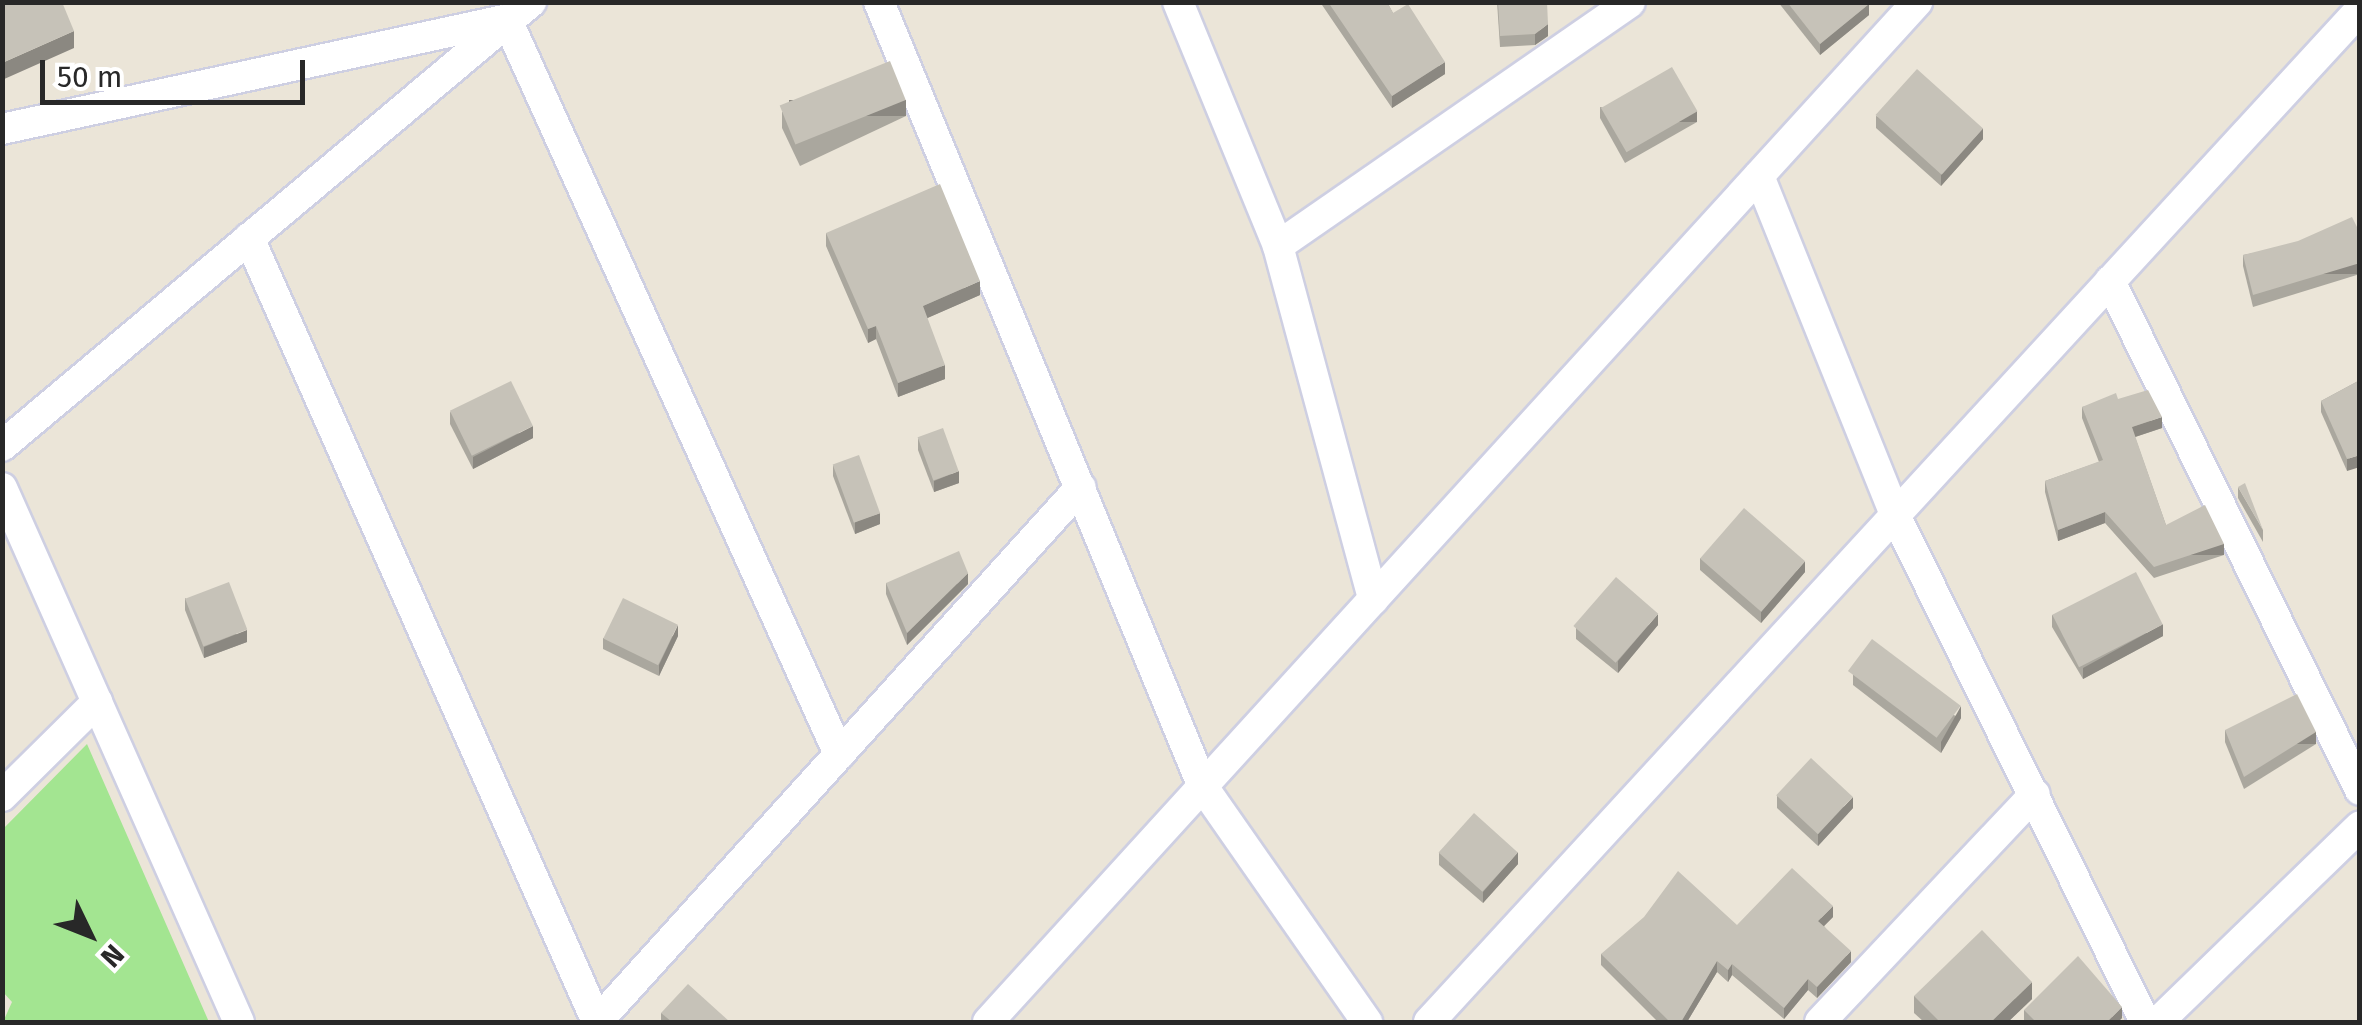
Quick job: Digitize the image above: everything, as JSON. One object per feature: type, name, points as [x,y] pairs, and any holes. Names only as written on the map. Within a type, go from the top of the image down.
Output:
[{"type":"street","points":[[880,2],[1203,786],[1367,1022]]},
{"type":"street","points":[[1178,2],[1278,246],[1374,599]]},
{"type":"street","points":[[1278,246],[1630,2]]},
{"type":"street","points":[[988,1022],[1916,2]]},
{"type":"street","points":[[519,11],[839,754]]},
{"type":"street","points":[[2,129],[519,11]]},
{"type":"street","points":[[2,446],[519,11]]},
{"type":"street","points":[[1429,1022],[2352,20]]},
{"type":"street","points":[[1759,176],[1895,515],[2146,1022]]},
{"type":"street","points":[[249,238],[597,1022],[1081,487]]},
{"type":"street","points":[[2110,281],[2360,790]]},
{"type":"street","points":[[2,488],[239,1022]]},
{"type":"street","points":[[2,796],[96,702]]},
{"type":"street","points":[[1820,1022],[2035,794]]},
{"type":"street","points":[[2158,1022],[2360,826]]},
{"type":"green space","points":[[87,744],[209,1022],[3,1022],[12,1002],[3,992],[3,829]]},
{"type":"building","points":[[2,2],[62,2],[74,31],[2,63]]},
{"type":"building","points":[[1328,2],[1387,2],[1393,13],[1408,4],[1445,62],[1392,96]]},
{"type":"building","points":[[1498,2],[1547,2],[1548,24],[1535,34],[1500,36]]},
{"type":"building","points":[[1787,2],[1868,2],[1869,4],[1820,44]]},
{"type":"building","points":[[890,61],[906,100],[795,145],[780,106]]},
{"type":"building","points":[[1672,67],[1698,111],[1626,152],[1601,108]]},
{"type":"building","points":[[1917,69],[1983,129],[1942,175],[1876,115]]},
{"type":"building","points":[[940,184],[980,281],[923,306],[945,365],[898,383],[876,326],[868,329],[826,233]]},
{"type":"building","points":[[2352,217],[2360,233],[2360,263],[2253,295],[2243,255],[2298,241]]},
{"type":"building","points":[[2360,380],[2360,455],[2347,459],[2321,401]]},
{"type":"building","points":[[511,381],[533,426],[472,456],[450,411]]},
{"type":"building","points":[[2148,390],[2162,417],[2132,427],[2166,525],[2205,505],[2224,544],[2154,567],[2105,512],[2058,530],[2045,481],[2103,460],[2082,407],[2116,393],[2118,399]]},
{"type":"building","points":[[943,428],[959,471],[933,480],[918,437]]},
{"type":"building","points":[[859,455],[880,513],[854,523],[833,465]]},
{"type":"building","points":[[2245,483],[2263,530],[2238,487]]},
{"type":"building","points":[[1744,508],[1805,561],[1761,612],[1700,559]]},
{"type":"building","points":[[959,551],[968,573],[907,633],[886,583]]},
{"type":"building","points":[[2136,572],[2163,625],[2079,667],[2052,615]]},
{"type":"building","points":[[1616,577],[1658,614],[1616,663],[1573,626]]},
{"type":"building","points":[[229,582],[247,630],[203,646],[185,599]]},
{"type":"building","points":[[623,598],[678,625],[658,665],[603,638]]},
{"type":"building","points":[[1872,639],[1961,706],[1937,738],[1848,671]]},
{"type":"building","points":[[2297,694],[2316,732],[2244,777],[2225,730]]},
{"type":"building","points":[[1811,758],[1853,797],[1818,834],[1776,795]]},
{"type":"building","points":[[1474,813],[1518,852],[1482,892],[1439,852]]},
{"type":"building","points":[[1792,868],[1833,906],[1818,921],[1851,951],[1817,987],[1808,979],[1784,1008],[1732,964],[1728,970],[1717,961],[1681,1022],[1670,1022],[1601,954],[1644,917],[1678,871],[1737,925]]},
{"type":"building","points":[[1982,930],[2032,982],[1991,1022],[1940,1022],[1914,996]]},
{"type":"building","points":[[2078,956],[2122,1007],[2107,1022],[2036,1022],[2024,1010]]},
{"type":"building","points":[[688,984],[730,1022],[672,1022],[661,1013]]}]
